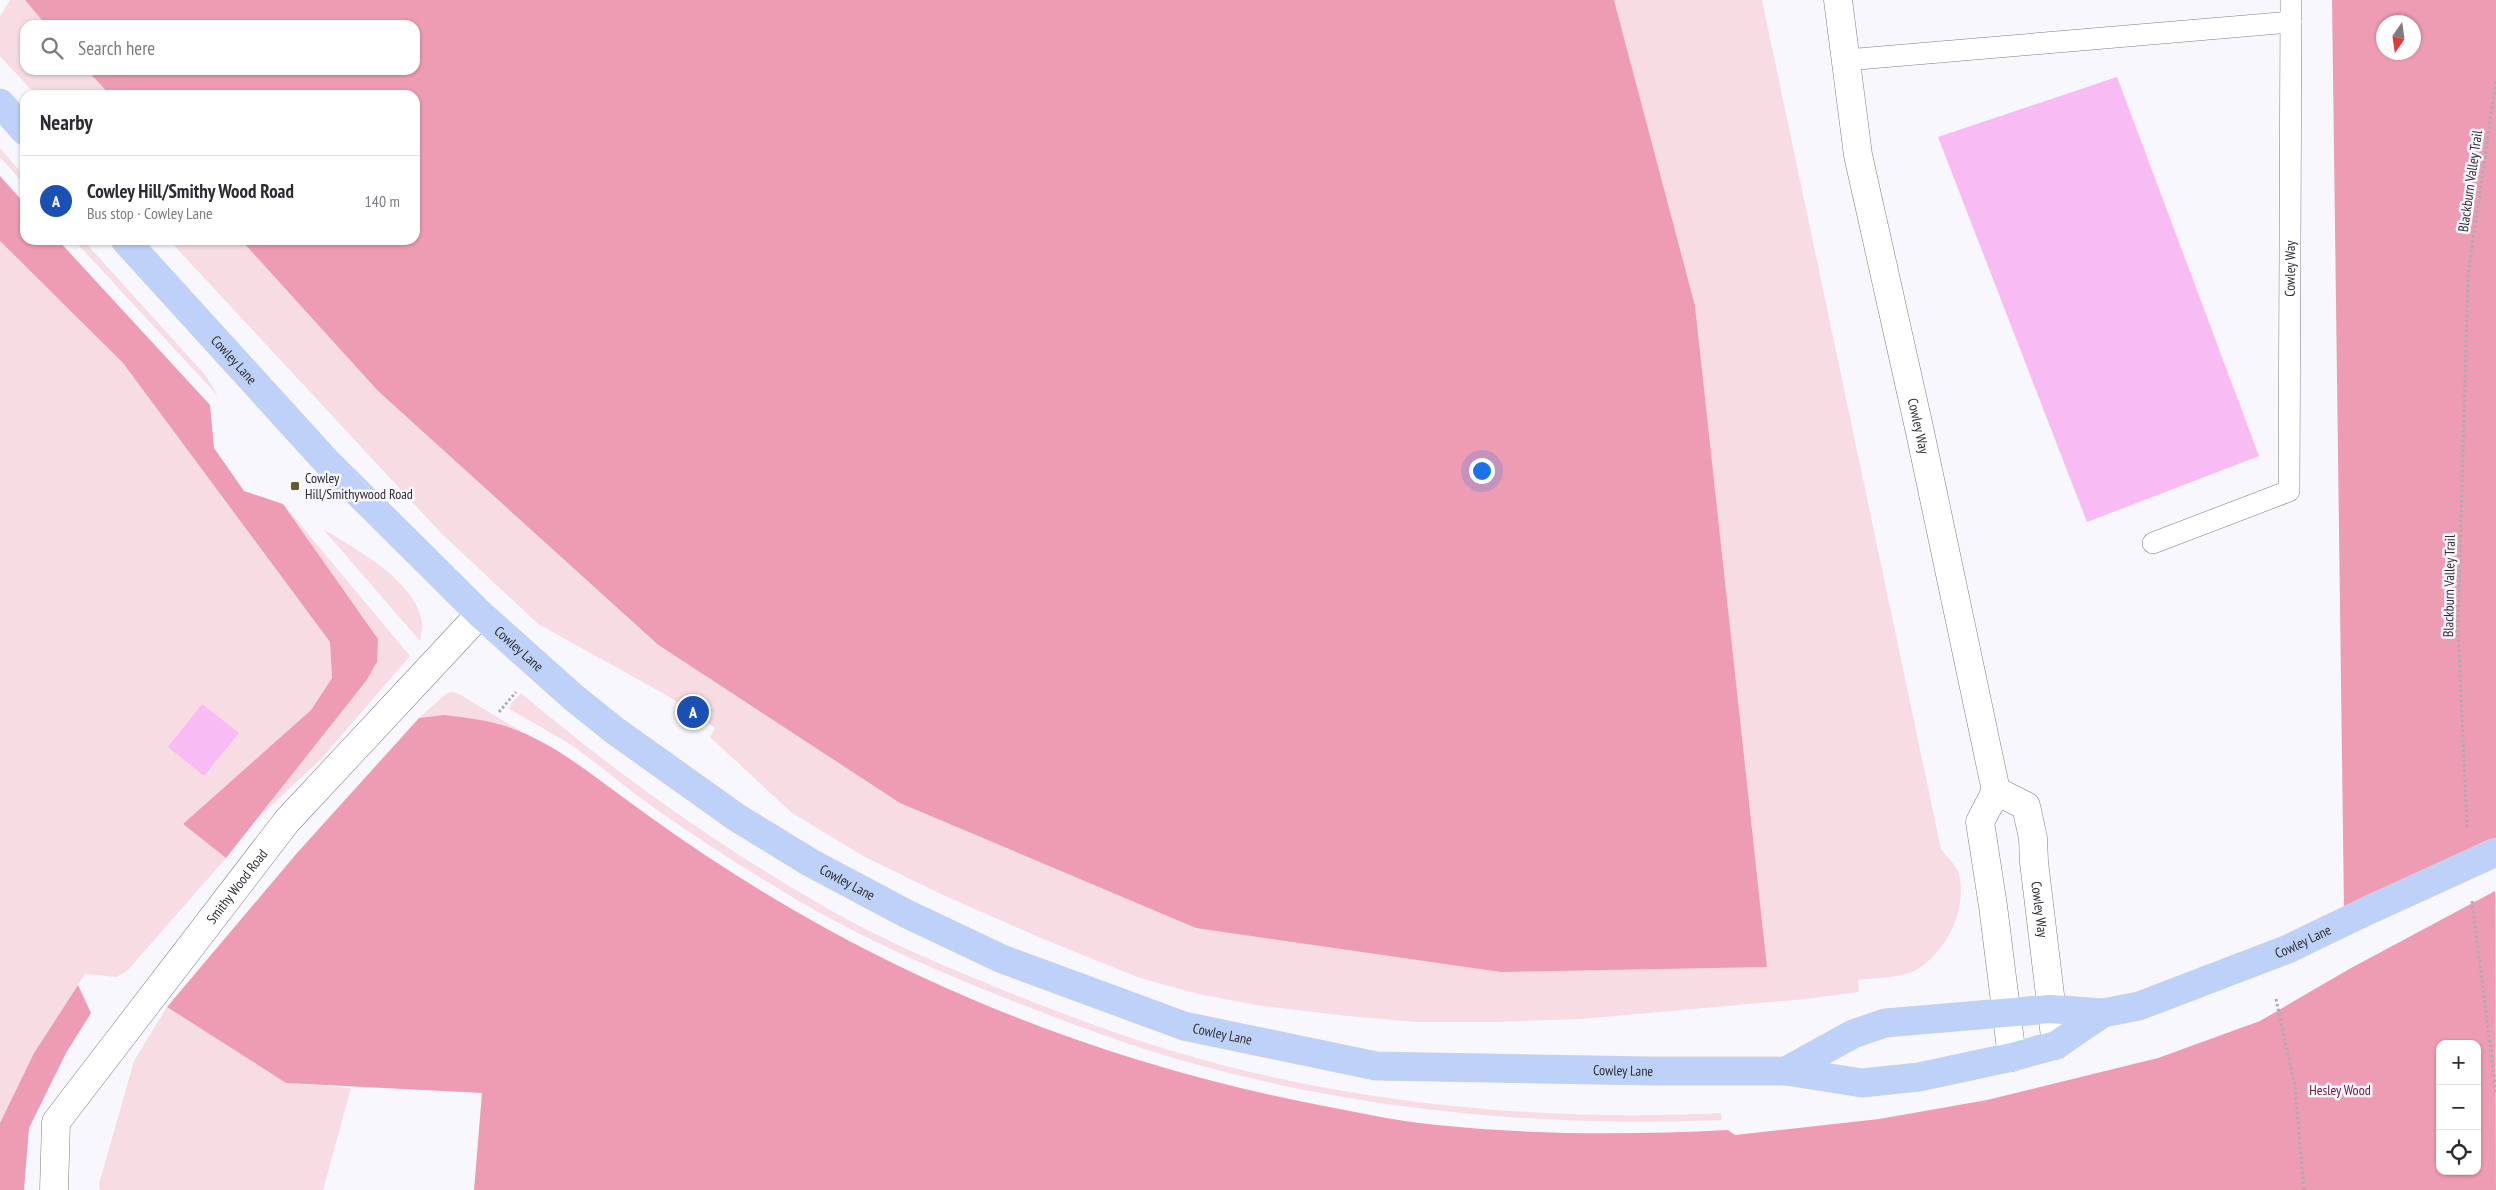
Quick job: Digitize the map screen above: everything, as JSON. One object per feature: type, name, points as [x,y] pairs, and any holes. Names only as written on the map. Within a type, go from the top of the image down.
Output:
[{"type":"main road","points":[[0,104],[20,126]]},
{"type":"main road","name":"Cowley Lane","points":[[130,245],[326,461],[480,614],[573,697],[614,730],[736,817],[811,863],[906,914],[1002,959],[1184,1026],[1376,1066],[1650,1071],[1786,1071],[1862,1083],[1918,1077],[2012,1057],[2056,1045],[2103,1013]]},
{"type":"main road","name":"Cowley Lane","points":[[1786,1071],[1853,1034],[1885,1023],[2050,1009],[2103,1013],[2139,1006],[2264,958],[2496,852]]},
{"type":"street","name":"Cowley Way","points":[[1838,0],[1858,155],[1922,441],[1996,791],[2026,806],[2033,838],[2050,1009],[2056,1045]]},
{"type":"street","name":"Smithy Wood Road","points":[[54,1190],[56,1122],[288,821],[480,614]]},
{"type":"street","points":[[1996,791],[1980,822],[1993,906],[2012,1057]]},
{"type":"lane","name":"Cowley Way","points":[[2153,543],[2289,491],[2291,0]]},
{"type":"lane","points":[[1846,60],[2291,22]]},
{"type":"path","name":"Blackburn Valley Trail","points":[[2468,833],[2458,628],[2468,275],[2496,80]]},
{"type":"path","points":[[499,712],[520,687]]},
{"type":"path","points":[[2471,892],[2496,1092]]},
{"type":"path","points":[[2276,999],[2295,1087],[2304,1190]]},
{"type":"shaded area","points":[[10,0],[25,0],[42,20],[20,20],[20,75],[92,75],[105,90],[31,90],[0,56],[0,16]]},
{"type":"shaded area","points":[[1614,0],[1762,0],[1941,849],[1959,874],[1961,888],[1957,917],[1944,943],[1924,965],[1912,972],[1893,977],[1858,980],[1859,992],[1806,999],[1581,1019],[1499,1022],[1415,1022],[1256,1005],[1198,994],[1140,978],[1043,939],[943,895],[865,857],[792,813],[710,737],[715,728],[668,696],[538,624],[441,533],[174,245],[246,245],[378,391],[656,644],[1767,967],[1695,307]]},
{"type":"shaded area","points":[[0,148],[20,171],[20,179],[0,157]]},
{"type":"shaded area","points":[[0,241],[123,363],[330,642],[332,678],[311,710],[183,824],[226,858],[127,971],[116,977],[85,974],[34,1053],[0,1123]]},
{"type":"shaded area","points":[[79,245],[88,245],[206,376],[218,396]]},
{"type":"shaded area","points":[[283,504],[410,656],[320,760],[258,818],[366,681],[378,639]]},
{"type":"shaded area","points":[[323,529],[367,556],[396,579],[417,607],[422,622],[420,641]]},
{"type":"shaded area","points":[[453,692],[522,732],[497,724],[458,717],[419,718],[447,693]]},
{"type":"shaded area","points":[[521,693],[595,753],[671,809],[750,862],[832,911],[893,942],[956,970],[1085,1022],[1234,1068],[1354,1093],[1476,1108],[1537,1113],[1660,1115],[1721,1113],[1722,1120],[1578,1121],[1505,1117],[1433,1110],[1361,1100],[1290,1087],[1220,1071],[1111,1038],[995,994],[929,966],[886,947],[822,914],[735,862],[671,820],[577,749],[509,709],[512,702]]},
{"type":"shaded area","points":[[167,1007],[286,1083],[351,1088],[323,1190],[100,1190],[99,1184],[134,1061]]},
{"type":"green space","points":[[25,0],[1614,0],[1695,306],[1767,967],[1501,972],[1196,928],[900,803],[657,644],[378,391],[246,245],[420,245],[420,90],[105,90],[92,75],[420,75],[420,20],[42,20]]},
{"type":"green space","points":[[2332,0],[2496,0],[2496,842],[2344,910]]},
{"type":"green space","points":[[0,176],[20,198],[20,245],[63,245],[210,405],[214,448],[244,491],[283,504],[378,639],[377,662],[366,681],[226,858],[183,824],[311,710],[332,678],[330,642],[123,363],[0,241]]},
{"type":"green space","name":"Hesley Wood","points":[[444,715],[482,720],[519,731],[553,748],[690,845],[781,903],[827,929],[943,987],[1064,1035],[1188,1074],[1314,1104],[1391,1119],[1510,1131],[1582,1133],[1728,1130],[1735,1135],[1879,1119],[1987,1100],[2158,1058],[2260,1021],[2351,968],[2495,891],[2496,1190],[474,1190],[482,1093],[286,1083],[167,1007],[297,853],[419,718]]},
{"type":"green space","points":[[78,985],[91,1013],[66,1053],[29,1128],[24,1190],[0,1190],[0,1123],[34,1053]]},
{"type":"building","points":[[2117,77],[2259,456],[2087,522],[1938,137]]},
{"type":"building","points":[[202,704],[239,733],[204,776],[168,747]]},
{"type":"place","name":"Cowley Hill/Smithywood Road","points":[[295,486]]},
{"type":"place","name":"Cowley Hill/Smithy Wood Road","points":[[693,712]]}]
